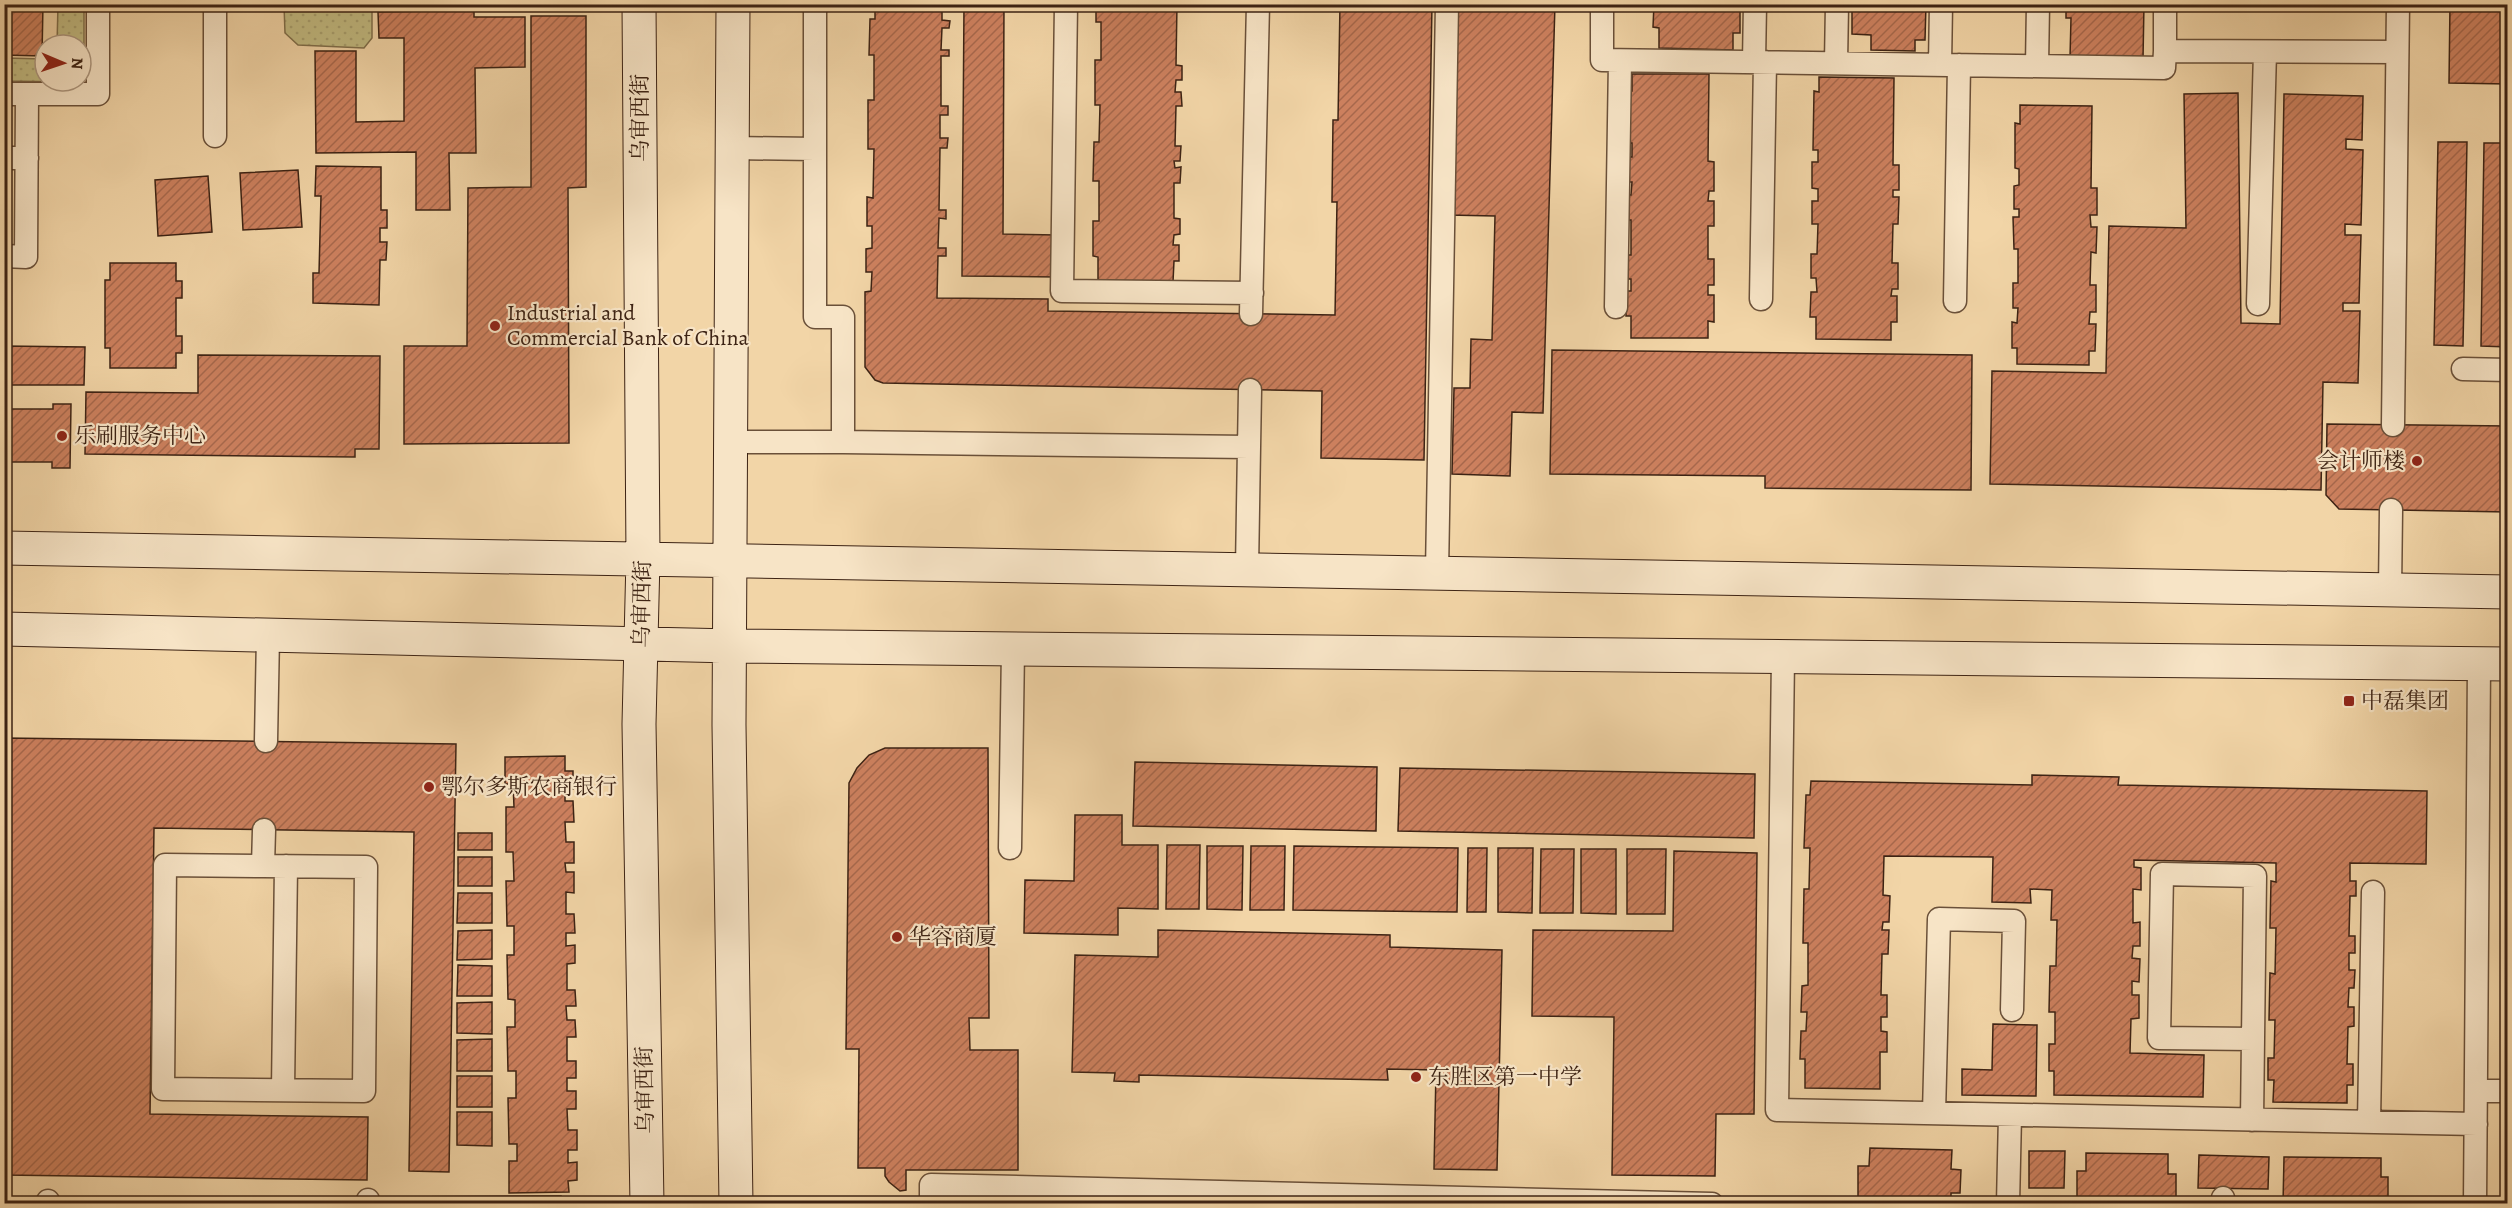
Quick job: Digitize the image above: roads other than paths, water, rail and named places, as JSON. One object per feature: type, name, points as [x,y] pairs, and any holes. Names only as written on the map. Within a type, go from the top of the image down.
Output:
[{"type":"street","name":"乌审西街","points":[[639,4],[643,558],[639,724],[646,1203]]},
{"type":"street","points":[[733,4],[732,646],[729,725],[736,1203]]},
{"type":"street","points":[[4,548],[2508,592]]},
{"type":"street","points":[[4,629],[732,646],[2494,664]]},
{"type":"lane","points":[[4,94],[98,94],[98,4]]},
{"type":"lane","points":[[215,4],[215,136]]},
{"type":"lane","points":[[815,4],[815,317],[843,317],[843,442]]},
{"type":"lane","points":[[1066,4],[1062,291],[1252,304],[1257,4]]},
{"type":"lane","points":[[1437,572],[1448,4]]},
{"type":"lane","points":[[1602,4],[1602,60],[2164,68],[2165,4]]},
{"type":"lane","points":[[1755,4],[1760,62],[1761,299]]},
{"type":"lane","points":[[1836,63],[1837,4]]},
{"type":"lane","points":[[1941,4],[1949,65],[1955,301]]},
{"type":"lane","points":[[2037,66],[2038,4]]},
{"type":"lane","points":[[2393,425],[2398,4]]},
{"type":"lane","points":[[2164,51],[2397,52]]},
{"type":"lane","points":[[2259,304],[2265,52]]},
{"type":"lane","points":[[1616,308],[1620,61]]},
{"type":"lane","points":[[4,256],[26,257],[16,158],[27,94]]},
{"type":"lane","points":[[732,148],[815,148]]},
{"type":"lane","points":[[2463,369],[2508,370]]},
{"type":"lane","points":[[1247,569],[1250,390]]},
{"type":"lane","points":[[732,442],[1249,447]]},
{"type":"lane","points":[[2391,510],[2391,590]]},
{"type":"lane","points":[[266,741],[268,635]]},
{"type":"lane","points":[[1010,848],[1013,649]]},
{"type":"lane","points":[[1783,657],[1777,1110],[2476,1124]]},
{"type":"lane","points":[[2475,1203],[2476,1091],[2494,664]]},
{"type":"lane","points":[[263,866],[264,830]]},
{"type":"lane","points":[[165,865],[286,866],[366,867],[364,1091],[163,1089],[165,865]]},
{"type":"lane","points":[[283,1090],[286,866]]},
{"type":"lane","points":[[2252,1120],[2253,1039],[2255,876],[2162,874],[2159,1038],[2253,1039]]},
{"type":"lane","points":[[2369,1122],[2373,892]]},
{"type":"lane","points":[[1934,1113],[1939,919],[2014,921],[2012,1010]]},
{"type":"lane","points":[[2476,1091],[2508,1091]]},
{"type":"lane","points":[[2008,1203],[2010,1115]]},
{"type":"lane","points":[[931,1203],[931,1185],[1206,1198],[1712,1203]]},
{"type":"place","name":"Industrial and Commercial Bank of China","points":[[495,326]]},
{"type":"place","name":"乐刷服务中心","points":[[62,436]]},
{"type":"place","name":"会计师楼","points":[[2417,461]]},
{"type":"place","name":"中磊集团","points":[[2349,701]]},
{"type":"place","name":"鄂尔多斯农商银行","points":[[429,787]]},
{"type":"place","name":"华容商厦","points":[[897,937]]},
{"type":"place","name":"东胜区第一中学","points":[[1416,1077]]}]
